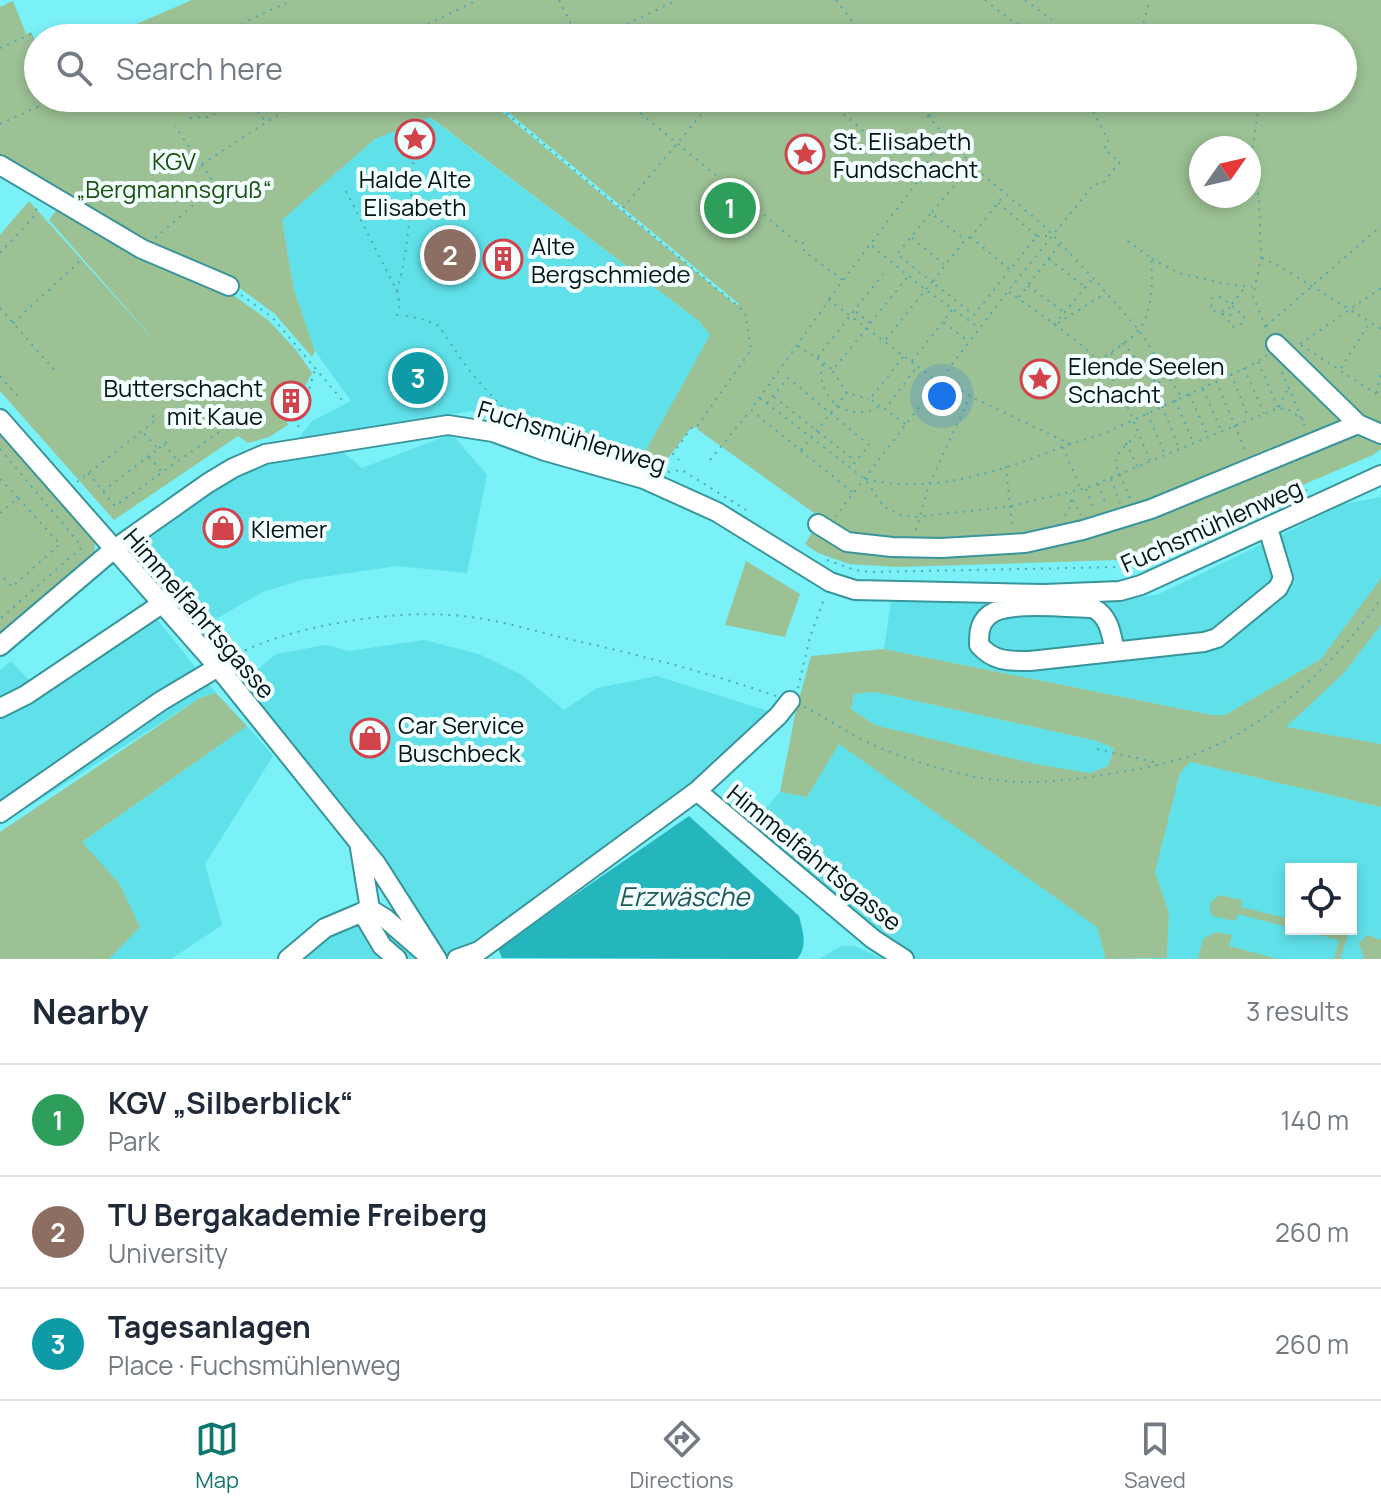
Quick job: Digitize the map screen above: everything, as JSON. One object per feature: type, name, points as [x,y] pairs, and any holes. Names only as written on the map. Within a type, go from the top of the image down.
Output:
[{"type":"street","points":[[0,165],[142,249],[229,286]]},
{"type":"street","points":[[1286,346],[1358,424],[1381,434]]},
{"type":"street","name":"Himmelfahrtsgasse","points":[[0,419],[218,667],[359,842],[377,865],[434,959]]},
{"type":"street","points":[[822,526],[847,542],[913,547],[1013,543],[1057,535],[1119,519],[1358,424]]},
{"type":"street","name":"Fuchsmühlenweg","points":[[0,646],[113,550],[208,483],[265,454],[448,425],[493,432],[545,451],[644,479],[834,574],[855,590],[907,593],[1120,591],[1141,585],[1381,475]]},
{"type":"street","points":[[1115,651],[1107,619],[1102,612],[1093,608],[1001,608],[987,617],[979,630],[979,645],[988,655],[1005,661],[1115,651],[1217,638],[1278,588],[1283,578],[1268,528]]},
{"type":"street","points":[[0,708],[26,695],[163,603]]},
{"type":"street","points":[[0,813],[161,701],[218,667]]},
{"type":"street","name":"Himmelfahrtsgasse","points":[[457,959],[479,951],[697,791],[778,716],[790,701]]},
{"type":"street","name":"Himmelfahrtsgasse","points":[[697,791],[873,939],[904,959]]},
{"type":"street","points":[[359,842],[366,910],[382,946],[397,959]]},
{"type":"street","points":[[288,959],[325,928],[366,910]]},
{"type":"street","name":"Himmelfahrtsgasse","points":[[366,910],[386,919],[434,959]]},
{"type":"path","points":[[428,24],[478,0]]},
{"type":"path","points":[[559,0],[571,24]]},
{"type":"path","points":[[627,24],[677,0]]},
{"type":"path","points":[[836,0],[854,24]]},
{"type":"path","points":[[985,0],[1016,24]]},
{"type":"path","points":[[1025,0],[1052,20]]},
{"type":"path","points":[[1143,24],[1150,0]]},
{"type":"path","points":[[243,24],[286,3]]},
{"type":"path","points":[[1013,22],[1018,24]]},
{"type":"path","points":[[0,48],[24,37]]},
{"type":"path","points":[[0,124],[26,112]]},
{"type":"path","points":[[190,118],[210,117],[218,112]]},
{"type":"path","points":[[259,112],[266,123]]},
{"type":"path","points":[[201,164],[283,112]]},
{"type":"path","points":[[505,112],[736,304],[747,319],[751,350],[696,428],[691,428],[673,454],[679,460]]},
{"type":"path","points":[[638,112],[798,243],[804,243],[804,251],[844,281]]},
{"type":"path","points":[[622,209],[703,112]]},
{"type":"path","points":[[842,112],[871,138]]},
{"type":"path","points":[[924,112],[972,165],[1043,225],[1093,278],[1139,330],[1181,396]]},
{"type":"path","points":[[928,117],[933,112]]},
{"type":"path","points":[[822,526],[865,479],[1051,236],[1094,184],[1102,184],[1120,162],[1104,149],[1109,142],[1093,112]]},
{"type":"path","points":[[1258,112],[1252,151],[1260,212],[1261,258],[1253,287],[1255,306],[1265,327],[1286,346],[1339,370],[1381,397]]},
{"type":"path","points":[[142,249],[216,186],[175,126]]},
{"type":"path","points":[[710,460],[760,398],[921,177],[941,131]]},
{"type":"path","points":[[397,291],[404,267],[415,139]]},
{"type":"path","points":[[972,165],[897,254],[974,315]]},
{"type":"path","points":[[346,191],[397,291],[400,304],[396,319]]},
{"type":"path","points":[[885,341],[1005,194]]},
{"type":"path","points":[[998,203],[1037,236],[1051,236]]},
{"type":"path","points":[[0,253],[37,209]]},
{"type":"path","points":[[931,213],[965,240]]},
{"type":"path","points":[[1265,327],[1381,226]]},
{"type":"path","points":[[969,321],[1037,236]]},
{"type":"path","points":[[971,237],[1010,270]]},
{"type":"path","points":[[911,238],[945,265]]},
{"type":"path","points":[[1126,240],[1179,273],[1253,287]]},
{"type":"path","points":[[1018,299],[1060,244]]},
{"type":"path","points":[[870,245],[979,328]]},
{"type":"path","points":[[1048,258],[1086,287]]},
{"type":"path","points":[[1098,361],[1139,330],[1152,286],[1151,258]]},
{"type":"path","points":[[1261,258],[1352,309],[1381,329]]},
{"type":"path","points":[[13,323],[79,262]]},
{"type":"path","points":[[817,358],[883,274]]},
{"type":"path","points":[[833,370],[909,275]]},
{"type":"path","points":[[1054,325],[1093,278]]},
{"type":"path","points":[[1027,285],[1064,312]]},
{"type":"path","points":[[229,286],[272,317],[342,400]]},
{"type":"path","points":[[1230,306],[1224,307],[1224,315],[1232,327],[1243,323],[1242,313],[1230,306],[1221,297],[1212,298],[1211,310],[1224,315],[1231,315],[1230,306],[1245,286]]},
{"type":"path","points":[[865,479],[890,485],[929,485],[1006,466],[1101,435],[1258,362],[1352,309],[1381,288]]},
{"type":"path","points":[[1008,291],[1054,325],[1109,373],[1150,461]]},
{"type":"path","points":[[1054,325],[1106,293]]},
{"type":"path","points":[[829,300],[938,382]]},
{"type":"path","points":[[0,308],[57,373]]},
{"type":"path","points":[[912,361],[952,310]]},
{"type":"path","points":[[855,311],[871,323]]},
{"type":"path","points":[[406,316],[439,326],[468,369],[497,402],[528,428]]},
{"type":"path","points":[[1339,370],[1370,321]]},
{"type":"path","points":[[943,322],[969,342]]},
{"type":"path","points":[[1122,342],[1157,384]]},
{"type":"path","points":[[797,345],[833,370],[838,383],[847,393],[870,399],[906,424]]},
{"type":"path","points":[[1286,346],[1276,357],[1312,444]]},
{"type":"path","points":[[1110,352],[1145,393]]},
{"type":"path","points":[[870,399],[904,356]]},
{"type":"path","points":[[1258,362],[1278,408]]},
{"type":"path","points":[[824,363],[821,368],[822,382],[837,406],[861,412],[871,412],[880,406]]},
{"type":"path","points":[[885,409],[918,366]]},
{"type":"path","points":[[298,427],[315,368]]},
{"type":"path","points":[[1244,368],[1264,414]]},
{"type":"path","points":[[1376,394],[1381,371]]},
{"type":"path","points":[[1231,374],[1250,420]]},
{"type":"path","points":[[0,376],[21,400]]},
{"type":"path","points":[[942,376],[970,396],[1070,444]]},
{"type":"path","points":[[1127,407],[1167,376]]},
{"type":"path","points":[[766,404],[788,378],[869,445],[850,468]]},
{"type":"path","points":[[1216,381],[1253,467]]},
{"type":"path","points":[[1202,387],[1222,431]]},
{"type":"path","points":[[1278,408],[1288,387]]},
{"type":"path","points":[[800,451],[847,393]]},
{"type":"path","points":[[1188,393],[1208,437]]},
{"type":"path","points":[[774,396],[856,461]]},
{"type":"path","points":[[913,547],[918,517],[929,485],[970,396]]},
{"type":"path","points":[[760,398],[865,479],[884,507],[903,516],[918,517],[1011,506],[1085,488],[1278,408],[1289,410],[1303,420]]},
{"type":"path","points":[[1175,399],[1194,443]]},
{"type":"path","points":[[1162,405],[1180,449]]},
{"type":"path","points":[[64,493],[156,420],[149,410]]},
{"type":"path","points":[[751,410],[853,493]]},
{"type":"path","points":[[1147,413],[1165,455]]},
{"type":"path","points":[[142,431],[158,449]]},
{"type":"path","points":[[88,473],[115,506],[219,432]]},
{"type":"path","points":[[1119,519],[1120,474],[1115,464],[1116,457],[1126,443],[1139,435]]},
{"type":"path","points":[[103,491],[172,438]]},
{"type":"path","points":[[1126,443],[1137,467]]},
{"type":"path","points":[[164,444],[178,461]]},
{"type":"path","points":[[1063,447],[1080,489]]},
{"type":"path","points":[[0,449],[81,548],[0,619]]},
{"type":"path","points":[[148,456],[162,472]]},
{"type":"path","points":[[1006,466],[1013,543]]},
{"type":"path","points":[[1110,478],[1119,519]]},
{"type":"path","points":[[0,479],[60,544],[12,587],[0,574]]},
{"type":"path","points":[[1098,483],[1119,519]]},
{"type":"path","points":[[801,677],[810,637],[834,574],[1121,567],[1317,486]]},
{"type":"path","points":[[1085,488],[1119,519]]},
{"type":"path","points":[[1057,535],[1059,523],[1071,506],[1070,491]]},
{"type":"path","points":[[0,513],[18,498]]},
{"type":"path","points":[[245,650],[314,629],[362,620],[453,615],[624,652],[790,701],[867,742],[905,757],[969,776],[1008,783],[1070,780],[1160,764],[1248,728],[1308,681],[1359,629],[1381,599]]},
{"type":"path","points":[[1097,749],[1160,764]]},
{"type":"shaded area","points":[[429,117],[699,321],[711,335],[640,461],[471,411],[297,440],[312,421],[351,401],[315,351],[294,290],[282,220],[375,139]]},
{"type":"shaded area","points":[[452,434],[487,475],[467,573],[397,566],[301,580],[263,592],[214,620],[206,611],[194,621],[130,551],[214,489],[267,462],[340,449],[362,468]]},
{"type":"shaded area","points":[[1381,497],[1381,578],[1321,659],[1225,715],[1212,715],[884,649],[891,601],[1037,606],[1157,595],[1344,504]]},
{"type":"shaded area","points":[[144,603],[216,693],[200,698],[0,825],[0,670],[11,661],[30,681]]},
{"type":"shaded area","points":[[1381,625],[1381,744],[1285,727],[1344,673]]},
{"type":"shaded area","points":[[424,640],[479,654],[522,675],[564,710],[597,688],[657,676],[774,713],[755,738],[457,959],[437,959],[235,688],[276,654],[326,645],[349,651]]},
{"type":"shaded area","points":[[875,692],[1114,747],[1108,766],[1090,773],[1036,764],[875,725],[851,709],[854,694]]},
{"type":"shaded area","points":[[247,726],[273,756],[205,864],[222,925],[171,959],[109,959],[140,927],[81,843]]},
{"type":"shaded area","points":[[839,743],[1098,927],[1106,959],[904,959],[745,831],[780,792],[807,797]]},
{"type":"shaded area","points":[[1190,762],[1381,807],[1381,959],[1147,959],[1167,957],[1169,913],[1155,872],[1180,773]]},
{"type":"shaded area","points":[[361,924],[385,926],[415,955],[415,959],[294,959],[333,928]]},
{"type":"shaded area","points":[[841,946],[854,946],[884,959],[819,959]]},
{"type":"green space","name":"KGV „Bergmannsgruß“","points":[[192,0],[1381,0],[1381,449],[1152,549],[1118,560],[898,567],[849,564],[818,553],[805,544],[821,518],[698,427],[691,428],[668,458],[640,461],[710,335],[699,321],[430,117],[375,139],[282,220],[294,290],[315,351],[312,357],[275,314],[230,281],[170,258],[0,162],[0,7],[13,1],[24,29],[24,112],[502,112],[736,305],[739,304],[508,112],[1357,112],[1357,24],[136,24]]},
{"type":"green space","points":[[29,201],[169,357],[49,220],[62,203],[226,290],[268,320],[312,373],[305,386],[289,390],[280,404],[288,425],[269,437],[248,443],[238,436],[114,520],[0,391],[0,235]]},
{"type":"green space","points":[[0,433],[95,543],[94,554],[0,634]]},
{"type":"green space","points":[[746,561],[800,594],[785,637],[725,625]]},
{"type":"green space","points":[[1381,578],[1381,625],[1344,673],[1286,727],[1381,744],[1381,807],[1190,762],[1180,773],[1155,872],[1169,913],[1167,958],[1106,959],[1097,927],[839,744],[807,797],[780,792],[796,710],[811,656],[884,649],[1212,715],[1225,715],[1321,659]],"holes":[[[875,692],[1097,741],[1114,748],[1108,766],[1090,773],[1036,764],[875,725],[851,709],[854,694]]]},
{"type":"green space","points":[[216,693],[247,726],[82,842],[119,883],[140,927],[109,959],[0,959],[0,832],[200,698]]},
{"type":"green space","points":[[1219,895],[1242,900],[1241,907],[1285,918],[1285,926],[1238,914],[1235,921],[1213,916],[1210,903]]},
{"type":"green space","points":[[1216,932],[1232,935],[1229,946],[1278,959],[1198,959],[1203,939]]},
{"type":"green space","points":[[1320,935],[1348,936],[1340,959],[1334,959],[1339,940]]},
{"type":"green space","points":[[1368,935],[1381,940],[1381,959],[1364,959],[1359,943]]},
{"type":"water","name":"Erzwäsche","points":[[689,816],[799,916],[804,944],[797,959],[502,958],[498,948]]},
{"type":"place","name":"Halde Alte Elisabeth","points":[[415,139]]},
{"type":"place","name":"St. Elisabeth Fundschacht","points":[[805,154]]},
{"type":"place","name":"KGV „Silberblick“","points":[[730,208]]},
{"type":"place","name":"TU Bergakademie Freiberg","points":[[450,255]]},
{"type":"place","name":"Alte Bergschmiede","points":[[503,259]]},
{"type":"place","name":"Tagesanlagen","points":[[418,378]]},
{"type":"place","name":"Elende Seelen Schacht","points":[[1040,379]]},
{"type":"place","name":"Butterschacht mit Kaue","points":[[291,401]]},
{"type":"place","name":"Klemer","points":[[223,528]]},
{"type":"place","name":"Car Service Buschbeck","points":[[370,738]]}]
